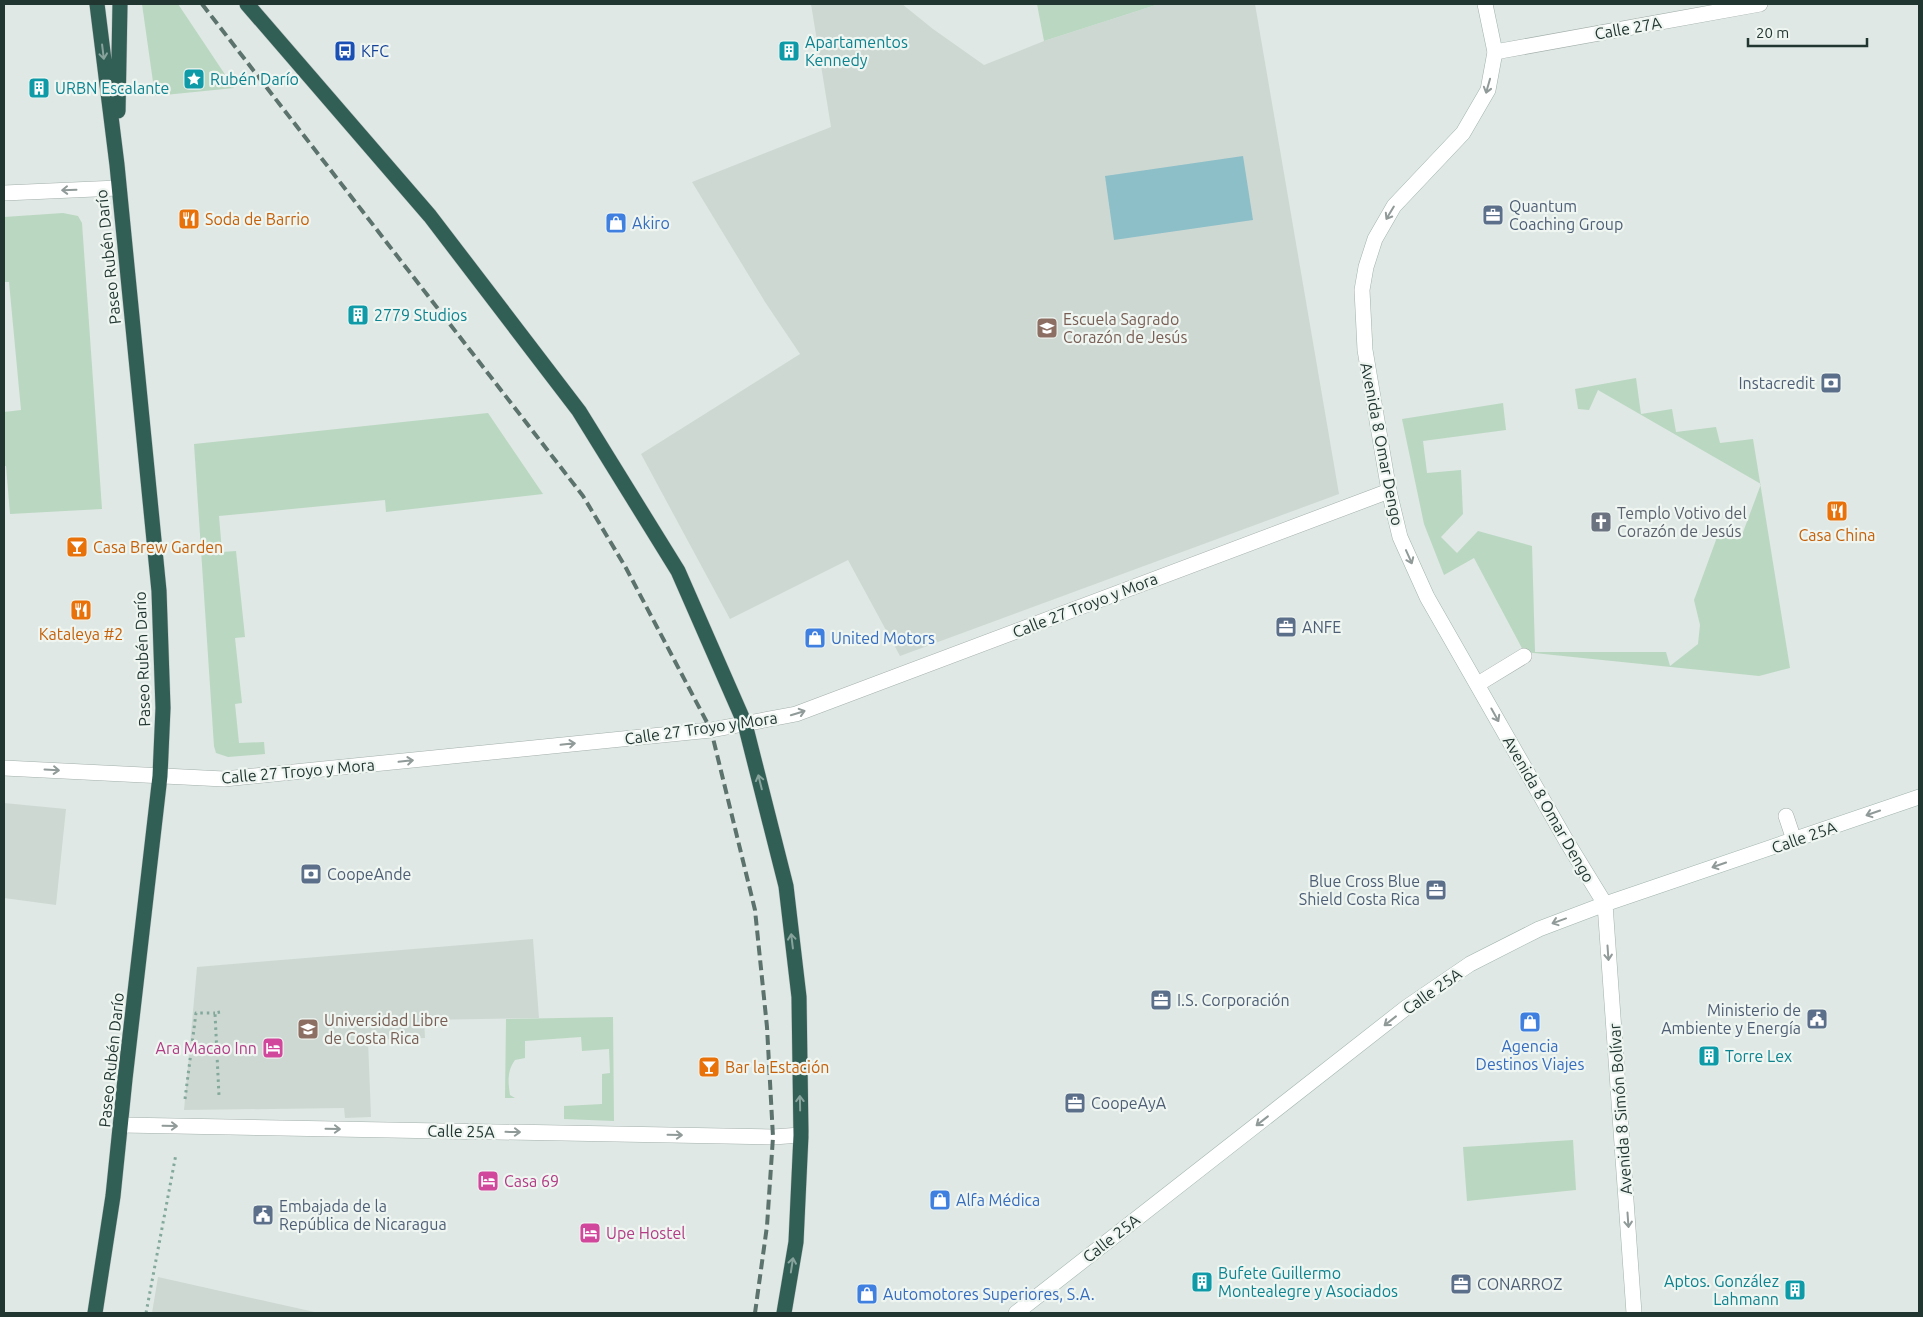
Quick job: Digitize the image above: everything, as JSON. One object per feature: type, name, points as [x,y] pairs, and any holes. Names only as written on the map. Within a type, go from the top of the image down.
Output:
[{"type":"highway","name":"Paseo Rubén Darío","points":[[95,1313],[122,1125],[125,1079],[160,776],[163,708],[159,591],[117,165],[97,4]]},
{"type":"highway","points":[[117,165],[120,4]]},
{"type":"highway","points":[[247,4],[430,216],[579,411],[678,571],[745,724],[786,886],[799,997],[801,1135],[796,1242],[784,1313]]},
{"type":"street","name":"Avenida 8 Omar Dengo","points":[[1485,4],[1495,52],[1488,90],[1463,133],[1394,206],[1375,239],[1366,267],[1362,290],[1365,350],[1389,491],[1400,536],[1427,596],[1567,842],[1605,904]]},
{"type":"street","name":"Calle 27A","points":[[1495,52],[1760,4]]},
{"type":"street","points":[[4,192],[118,188]]},
{"type":"street","name":"Calle 27 Troyo y Mora","points":[[4,768],[224,779],[711,730],[796,714],[1389,491]]},
{"type":"street","points":[[1478,684],[1524,656]]},
{"type":"street","name":"Calle 25A","points":[[1019,1312],[1407,1007],[1479,960],[1539,929],[1605,904],[1919,797]]},
{"type":"street","points":[[1786,816],[1794,840]]},
{"type":"street","name":"Avenida 8 Simón Bolívar","points":[[1605,904],[1634,1313]]},
{"type":"street","name":"Calle 25A","points":[[122,1125],[763,1137],[801,1135]]},
{"type":"path","points":[[220,1012],[216,1013],[219,1096],[227,1097]]},
{"type":"shaded area","name":"Escuela Sagrado Corazón de Jesús","points":[[811,4],[902,4],[933,29],[984,65],[1044,41],[1159,4],[1255,4],[1339,494],[900,656],[848,560],[730,619],[641,454],[800,354],[765,302],[692,182],[831,127]]},
{"type":"shaded area","points":[[4,803],[66,809],[56,905],[4,898]]},
{"type":"shaded area","name":"Universidad Libre de Costa Rica","points":[[533,939],[539,1018],[424,1020],[425,1038],[368,1040],[371,1117],[345,1118],[344,1108],[184,1110],[197,967]]},
{"type":"shaded area","points":[[158,1277],[319,1313],[152,1313]]},
{"type":"green space","points":[[142,4],[178,4],[234,88],[155,96]]},
{"type":"green space","points":[[1037,4],[1159,4],[1044,41]]},
{"type":"green space","points":[[63,213],[78,216],[82,223],[102,509],[10,514],[6,466],[4,466],[4,412],[21,410],[9,282],[4,282],[4,217]]},
{"type":"green space","points":[[1636,378],[1641,414],[1672,409],[1676,432],[1716,427],[1720,443],[1753,439],[1760,484],[1598,390],[1589,410],[1578,409],[1575,389]]},
{"type":"green space","points":[[1503,403],[1506,430],[1423,441],[1427,473],[1461,470],[1463,514],[1441,537],[1457,553],[1478,531],[1532,546],[1535,652],[1666,652],[1670,666],[1698,644],[1700,625],[1694,600],[1716,540],[1710,532],[1742,535],[1760,485],[1790,668],[1759,676],[1524,652],[1474,558],[1444,575],[1424,524],[1402,419]]},
{"type":"green space","points":[[488,413],[543,494],[386,512],[385,500],[219,516],[222,552],[236,551],[245,637],[235,638],[242,703],[235,704],[239,743],[264,742],[265,754],[228,757],[216,753],[194,444]]},
{"type":"green space","points":[[613,1017],[614,1121],[564,1119],[564,1106],[602,1104],[602,1074],[610,1073],[609,1049],[582,1051],[581,1037],[525,1041],[525,1058],[515,1060],[509,1072],[510,1095],[515,1098],[505,1098],[506,1019]]},
{"type":"green space","points":[[1573,1140],[1576,1190],[1467,1201],[1463,1147]]},
{"type":"water","points":[[1243,156],[1253,220],[1114,240],[1105,176]]},
{"type":"railway","points":[[202,4],[583,496],[626,568],[711,730],[755,910],[767,1027],[773,1137],[767,1226],[755,1313]]},
{"type":"place","name":"KFC","points":[[345,51]]},
{"type":"place","name":"Apartamentos Kennedy","points":[[789,51]]},
{"type":"place","name":"Rubén Darío","points":[[194,79]]},
{"type":"place","name":"URBN Escalante","points":[[39,88]]},
{"type":"place","name":"Quantum Coaching Group","points":[[1493,215]]},
{"type":"place","name":"Soda de Barrio","points":[[189,219]]},
{"type":"place","name":"Akiro","points":[[616,223]]},
{"type":"place","name":"2779 Studios","points":[[358,315]]},
{"type":"place","name":"Escuela Sagrado Corazón de Jesús","points":[[1047,328]]},
{"type":"place","name":"Instacredit","points":[[1831,383]]},
{"type":"place","name":"Casa China","points":[[1837,511]]},
{"type":"place","name":"Templo Votivo del Corazón de Jesús","points":[[1601,522]]},
{"type":"place","name":"Casa Brew Garden","points":[[77,547]]},
{"type":"place","name":"Kataleya #2","points":[[81,610]]},
{"type":"place","name":"ANFE","points":[[1286,627]]},
{"type":"place","name":"United Motors","points":[[815,638]]},
{"type":"place","name":"CoopeAnde","points":[[311,874]]},
{"type":"place","name":"Blue Cross Blue Shield Costa Rica","points":[[1436,890]]},
{"type":"place","name":"I.S. Corporación","points":[[1161,1000]]},
{"type":"place","name":"Ministerio de Ambiente y Energía","points":[[1817,1019]]},
{"type":"place","name":"Agencia Destinos Viajes","points":[[1530,1022]]},
{"type":"place","name":"Universidad Libre de Costa Rica","points":[[308,1029]]},
{"type":"place","name":"Ara Macao Inn","points":[[273,1048]]},
{"type":"place","name":"Torre Lex","points":[[1709,1056]]},
{"type":"place","name":"Bar la Estación","points":[[709,1067]]},
{"type":"place","name":"CoopeAyA","points":[[1075,1103]]},
{"type":"place","name":"Casa 69","points":[[488,1181]]},
{"type":"place","name":"Alfa Médica","points":[[940,1200]]},
{"type":"place","name":"Embajada de la República de Nicaragua","points":[[263,1215]]},
{"type":"place","name":"Upe Hostel","points":[[590,1233]]},
{"type":"place","name":"Bufete Guillermo Montealegre y Asociados","points":[[1202,1282]]},
{"type":"place","name":"CONARROZ","points":[[1461,1284]]},
{"type":"place","name":"Aptos. González Lahmann","points":[[1795,1290]]},
{"type":"place","name":"Automotores Superiores, S.A.","points":[[867,1294]]}]
